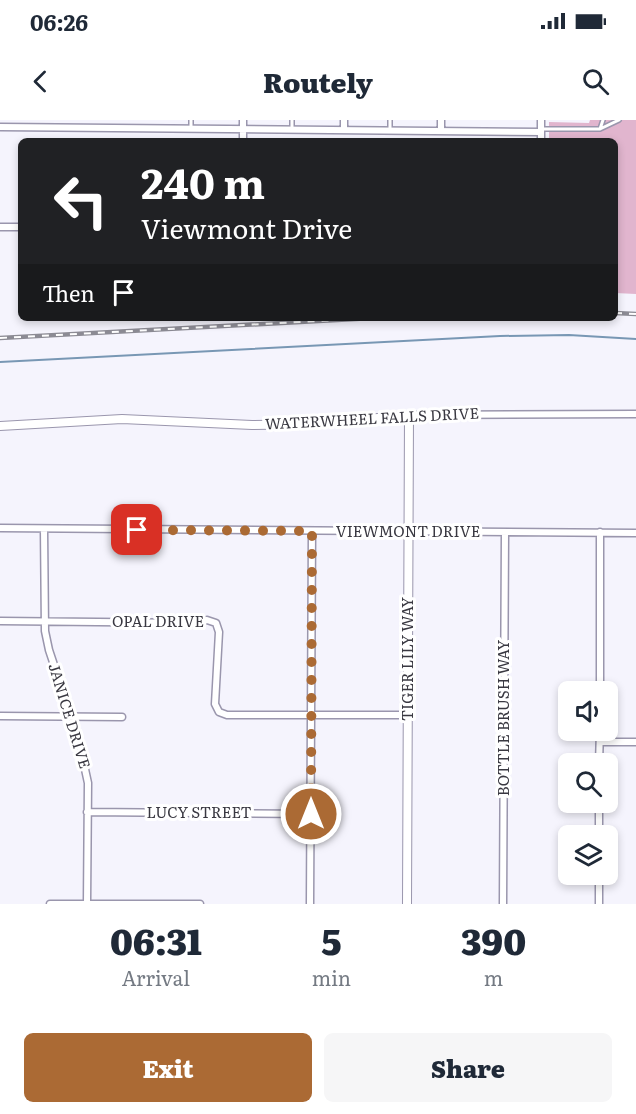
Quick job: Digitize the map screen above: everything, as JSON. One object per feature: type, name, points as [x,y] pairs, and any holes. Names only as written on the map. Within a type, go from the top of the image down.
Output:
[{"type":"street","points":[[143,120],[143,128]]},
{"type":"street","points":[[243,120],[243,138]]},
{"type":"street","points":[[344,120],[344,130]]},
{"type":"street","points":[[441,120],[441,131]]},
{"type":"street","points":[[541,120],[541,138]]},
{"type":"street","points":[[0,127],[93,124],[191,129],[541,131]]},
{"type":"street","points":[[0,227],[18,227]]},
{"type":"street","name":"WATERWHEEL FALLS DRIVE","points":[[0,426],[122,419],[252,425],[315,424],[409,415],[636,414]]},
{"type":"street","name":"TIGER LILY WAY","points":[[407,904],[409,415]]},
{"type":"street","name":"VIEWMONT DRIVE","points":[[0,528],[636,533]]},
{"type":"street","name":"JANICE DRIVE","points":[[44,529],[44,621],[49,650],[86,768],[87,903]]},
{"type":"street","points":[[310,904],[312,531]]},
{"type":"street","name":"BOTTLE BRUSH WAY","points":[[503,904],[505,532]]},
{"type":"street","points":[[600,532],[600,681]]},
{"type":"street","name":"OPAL DRIVE","points":[[0,621],[195,622],[207,620],[216,623],[219,632],[215,704],[219,712],[227,715],[408,715]]},
{"type":"street","points":[[0,716],[122,717]]},
{"type":"street","points":[[600,753],[600,742],[636,742]]},
{"type":"street","name":"LUCY STREET","points":[[87,812],[311,814]]},
{"type":"street","points":[[598,904],[599,885]]},
{"type":"street","points":[[50,904],[200,904]]},
{"type":"lane","points":[[191,120],[191,129]]},
{"type":"lane","points":[[292,120],[292,130]]},
{"type":"lane","points":[[390,120],[390,131]]},
{"type":"lane","points":[[600,129],[603,120]]},
{"type":"lane","points":[[541,131],[600,129],[619,120]]},
{"type":"shaded area","points":[[590,120],[636,120],[636,294],[618,293],[618,138],[549,138],[549,122],[589,123]]},
{"type":"waterway","points":[[0,362],[500,336],[569,335],[636,339]]},
{"type":"railway","points":[[618,313],[636,314]]},
{"type":"railway","points":[[0,338],[318,321]]},
{"type":"route","points":[[137,530],[312,531],[311,814]]}]
